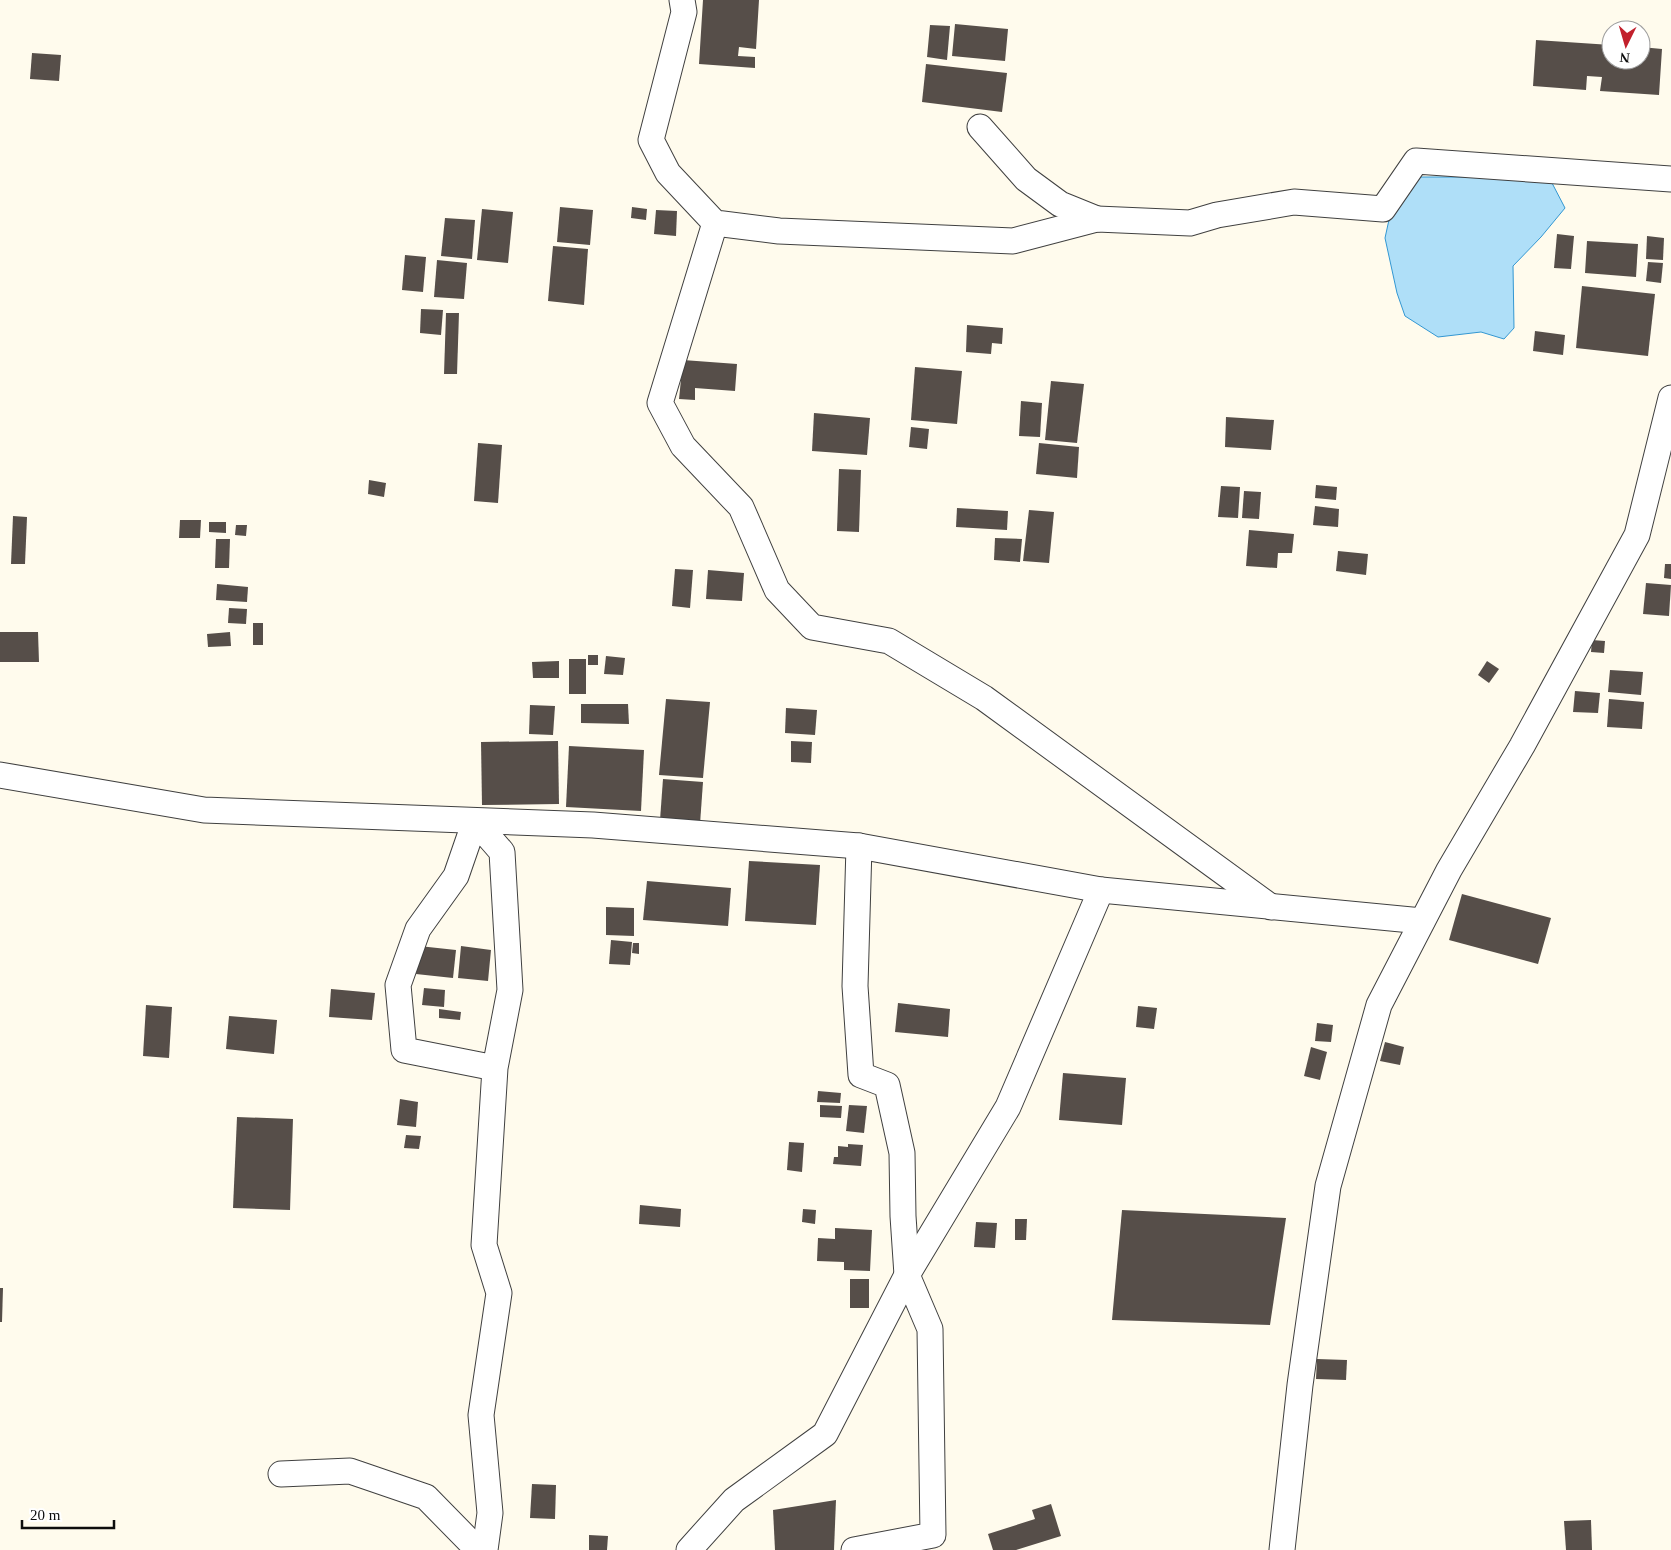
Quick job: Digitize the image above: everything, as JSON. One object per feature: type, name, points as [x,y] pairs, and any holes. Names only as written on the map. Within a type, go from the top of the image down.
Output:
[{"type":"street","points":[[682,0],[684,12],[651,140],[668,173],[715,223],[779,231],[1013,241],[1097,219],[1190,223],[1217,215],[1294,202],[1383,209],[1416,161],[1671,180]]},
{"type":"street","points":[[980,127],[1026,179],[1060,204],[1097,219]]},
{"type":"street","points":[[715,223],[660,403],[683,446],[742,507],[777,590],[812,627],[889,640],[984,698],[1271,907]]},
{"type":"street","points":[[1282,1550],[1300,1386],[1328,1186],[1379,1005],[1448,870],[1522,746],[1637,535],[1671,398]]},
{"type":"street","points":[[0,774],[204,810],[593,825],[859,846],[1101,890],[1422,922]]},
{"type":"street","points":[[475,821],[502,852],[510,990],[495,1068],[484,1245],[499,1293],[482,1415],[490,1513],[485,1550]]},
{"type":"street","points":[[475,821],[456,876],[418,929],[398,986],[404,1050],[495,1068]]},
{"type":"street","points":[[854,1550],[932,1535],[930,1329],[907,1275],[903,1216],[902,1153],[887,1085],[861,1074],[855,986],[859,846]]},
{"type":"street","points":[[689,1550],[734,1500],[825,1434],[907,1275],[1008,1107],[1101,890]]},
{"type":"street","points":[[281,1474],[350,1471],[426,1497],[478,1550]]},
{"type":"water","points":[[1420,177],[1481,177],[1552,183],[1565,208],[1513,266],[1514,328],[1504,339],[1481,332],[1438,337],[1405,316],[1397,293],[1385,238],[1392,206]]},
{"type":"building","points":[[703,0],[759,0],[756,49],[739,47],[738,56],[755,57],[755,68],[699,64]]},
{"type":"building","points":[[955,24],[1008,29],[1005,61],[952,56]]},
{"type":"building","points":[[930,25],[950,26],[947,60],[927,57]]},
{"type":"building","points":[[1536,40],[1601,44],[1601,70],[1651,70],[1651,48],[1662,49],[1659,95],[1600,91],[1602,77],[1587,76],[1586,90],[1533,86]]},
{"type":"building","points":[[32,53],[61,55],[59,81],[30,79]]},
{"type":"building","points":[[926,64],[1007,73],[1002,112],[922,102]]},
{"type":"building","points":[[560,207],[593,210],[590,245],[557,242]]},
{"type":"building","points":[[632,207],[647,209],[646,220],[631,218]]},
{"type":"building","points":[[482,209],[513,212],[508,263],[477,260]]},
{"type":"building","points":[[656,210],[677,211],[676,236],[654,234]]},
{"type":"building","points":[[445,218],[475,220],[472,259],[441,256]]},
{"type":"building","points":[[1557,234],[1574,236],[1571,269],[1554,268]]},
{"type":"building","points":[[1647,236],[1664,238],[1663,260],[1646,259]]},
{"type":"building","points":[[1587,241],[1638,244],[1636,277],[1585,273]]},
{"type":"building","points":[[553,246],[588,249],[584,305],[548,301]]},
{"type":"building","points":[[405,255],[426,257],[423,292],[402,290]]},
{"type":"building","points":[[437,260],[467,263],[464,299],[434,297]]},
{"type":"building","points":[[1648,262],[1663,263],[1661,283],[1646,281]]},
{"type":"building","points":[[1582,286],[1655,294],[1648,356],[1576,348]]},
{"type":"building","points":[[421,309],[443,310],[441,335],[420,333]]},
{"type":"building","points":[[446,313],[459,313],[457,374],[444,374]]},
{"type":"building","points":[[967,325],[1003,328],[1002,344],[992,343],[991,354],[966,352]]},
{"type":"building","points":[[1535,331],[1565,335],[1563,355],[1533,351]]},
{"type":"building","points":[[683,360],[737,364],[735,391],[695,388],[695,400],[679,399]]},
{"type":"building","points":[[915,367],[962,371],[957,424],[911,420]]},
{"type":"building","points":[[1051,381],[1084,384],[1077,443],[1045,440]]},
{"type":"building","points":[[1021,401],[1042,403],[1040,437],[1019,436]]},
{"type":"building","points":[[814,413],[870,418],[867,455],[812,451]]},
{"type":"building","points":[[1226,417],[1274,420],[1271,450],[1225,447]]},
{"type":"building","points":[[911,427],[929,429],[927,449],[909,447]]},
{"type":"building","points":[[478,443],[502,445],[498,503],[474,501]]},
{"type":"building","points":[[1039,443],[1079,447],[1077,478],[1036,474]]},
{"type":"building","points":[[839,469],[861,470],[859,532],[837,531]]},
{"type":"building","points":[[369,480],[386,483],[384,497],[368,494]]},
{"type":"building","points":[[1316,485],[1337,487],[1336,500],[1315,498]]},
{"type":"building","points":[[1221,486],[1240,487],[1238,518],[1218,517]]},
{"type":"building","points":[[1244,491],[1261,492],[1259,519],[1242,518]]},
{"type":"building","points":[[1315,506],[1339,509],[1338,527],[1313,525]]},
{"type":"building","points":[[957,508],[1008,511],[1007,530],[956,527]]},
{"type":"building","points":[[1029,510],[1054,512],[1049,563],[1023,561]]},
{"type":"building","points":[[13,516],[27,517],[25,564],[11,564]]},
{"type":"building","points":[[180,520],[201,520],[200,538],[179,538]]},
{"type":"building","points":[[209,522],[226,522],[226,533],[209,532]]},
{"type":"building","points":[[236,525],[247,525],[246,536],[235,535]]},
{"type":"building","points":[[1249,530],[1294,534],[1292,553],[1278,553],[1277,568],[1246,566]]},
{"type":"building","points":[[995,538],[1022,539],[1020,562],[994,560]]},
{"type":"building","points":[[216,539],[230,539],[229,568],[215,568]]},
{"type":"building","points":[[1338,551],[1368,554],[1366,575],[1336,571]]},
{"type":"building","points":[[1665,564],[1671,564],[1671,579],[1664,578]]},
{"type":"building","points":[[675,569],[693,570],[690,608],[672,606]]},
{"type":"building","points":[[708,570],[744,573],[742,601],[706,599]]},
{"type":"building","points":[[1646,583],[1671,585],[1669,616],[1643,614]]},
{"type":"building","points":[[217,584],[248,587],[247,602],[216,600]]},
{"type":"building","points":[[229,608],[247,609],[246,624],[228,623]]},
{"type":"building","points":[[253,623],[263,623],[263,645],[253,645]]},
{"type":"building","points":[[0,632],[38,632],[39,662],[0,662]]},
{"type":"building","points":[[230,632],[231,646],[208,647],[207,634]]},
{"type":"building","points":[[1592,640],[1605,641],[1604,653],[1591,652]]},
{"type":"building","points":[[588,655],[598,655],[598,665],[588,665]]},
{"type":"building","points":[[606,656],[625,658],[623,675],[604,674]]},
{"type":"building","points":[[569,659],[586,659],[586,694],[569,694]]},
{"type":"building","points":[[559,661],[559,678],[533,678],[532,662]]},
{"type":"building","points":[[1487,661],[1499,669],[1489,683],[1478,675]]},
{"type":"building","points":[[1610,670],[1643,672],[1641,695],[1608,692]]},
{"type":"building","points":[[1575,691],[1600,693],[1598,713],[1573,712]]},
{"type":"building","points":[[666,699],[710,702],[703,778],[659,775]]},
{"type":"building","points":[[1609,699],[1644,702],[1642,729],[1607,727]]},
{"type":"building","points":[[581,704],[628,704],[629,724],[581,723]]},
{"type":"building","points":[[530,705],[555,706],[553,735],[529,734]]},
{"type":"building","points":[[786,708],[817,710],[815,735],[785,733]]},
{"type":"building","points":[[558,741],[559,804],[482,805],[481,742]]},
{"type":"building","points":[[791,741],[812,742],[811,763],[791,762]]},
{"type":"building","points":[[569,746],[644,750],[641,811],[566,807]]},
{"type":"building","points":[[663,779],[703,782],[700,824],[660,820]]},
{"type":"building","points":[[749,861],[820,865],[816,925],[745,921]]},
{"type":"building","points":[[647,881],[731,888],[728,926],[643,920]]},
{"type":"building","points":[[1462,894],[1551,918],[1538,964],[1449,940]]},
{"type":"building","points":[[606,907],[634,908],[634,936],[606,935]]},
{"type":"building","points":[[611,940],[632,942],[630,965],[609,964]]},
{"type":"building","points":[[633,943],[639,943],[639,954],[632,953]]},
{"type":"building","points":[[419,946],[456,950],[453,978],[416,974]]},
{"type":"building","points":[[461,946],[491,950],[488,981],[458,978]]},
{"type":"building","points":[[424,988],[445,990],[444,1007],[422,1005]]},
{"type":"building","points":[[331,989],[375,993],[372,1020],[329,1017]]},
{"type":"building","points":[[898,1003],[950,1009],[948,1037],[895,1032]]},
{"type":"building","points":[[146,1005],[172,1007],[169,1058],[143,1056]]},
{"type":"building","points":[[1138,1006],[1157,1008],[1154,1029],[1136,1027]]},
{"type":"building","points":[[439,1009],[461,1012],[460,1020],[439,1018]]},
{"type":"building","points":[[229,1016],[277,1020],[274,1054],[226,1049]]},
{"type":"building","points":[[1317,1023],[1333,1025],[1331,1042],[1315,1041]]},
{"type":"building","points":[[1385,1042],[1404,1047],[1400,1065],[1380,1061]]},
{"type":"building","points":[[1311,1047],[1327,1052],[1320,1080],[1304,1076]]},
{"type":"building","points":[[1063,1073],[1126,1078],[1122,1125],[1059,1120]]},
{"type":"building","points":[[818,1091],[841,1093],[840,1103],[817,1102]]},
{"type":"building","points":[[400,1099],[418,1102],[416,1127],[397,1125]]},
{"type":"building","points":[[820,1105],[842,1106],[841,1118],[820,1117]]},
{"type":"building","points":[[849,1105],[867,1106],[864,1133],[846,1131]]},
{"type":"building","points":[[237,1117],[293,1119],[290,1210],[233,1208]]},
{"type":"building","points":[[406,1135],[421,1136],[419,1149],[404,1148]]},
{"type":"building","points":[[789,1142],[804,1143],[802,1172],[787,1170]]},
{"type":"building","points":[[848,1144],[863,1145],[861,1166],[833,1164],[834,1157],[838,1157],[838,1146],[848,1147]]},
{"type":"building","points":[[640,1205],[681,1209],[680,1227],[639,1224]]},
{"type":"building","points":[[803,1209],[816,1210],[815,1224],[802,1222]]},
{"type":"building","points":[[1122,1210],[1286,1218],[1270,1325],[1112,1320]]},
{"type":"building","points":[[1015,1219],[1027,1219],[1026,1240],[1015,1240]]},
{"type":"building","points":[[976,1222],[997,1223],[995,1248],[974,1247]]},
{"type":"building","points":[[835,1228],[872,1230],[870,1271],[844,1270],[844,1262],[817,1261],[818,1238],[835,1239]]},
{"type":"building","points":[[850,1279],[869,1279],[869,1308],[850,1308]]},
{"type":"building","points":[[0,1288],[3,1288],[2,1322],[0,1322]]},
{"type":"building","points":[[1317,1359],[1347,1360],[1346,1380],[1316,1379]]},
{"type":"building","points":[[532,1484],[556,1485],[555,1519],[530,1518]]},
{"type":"building","points":[[836,1500],[834,1550],[775,1550],[773,1510]]},
{"type":"building","points":[[1051,1504],[1061,1536],[1016,1550],[993,1550],[988,1534],[1035,1519],[1032,1510]]},
{"type":"building","points":[[1591,1520],[1592,1550],[1566,1550],[1564,1521]]},
{"type":"building","points":[[589,1535],[608,1536],[607,1550],[589,1550]]}]
